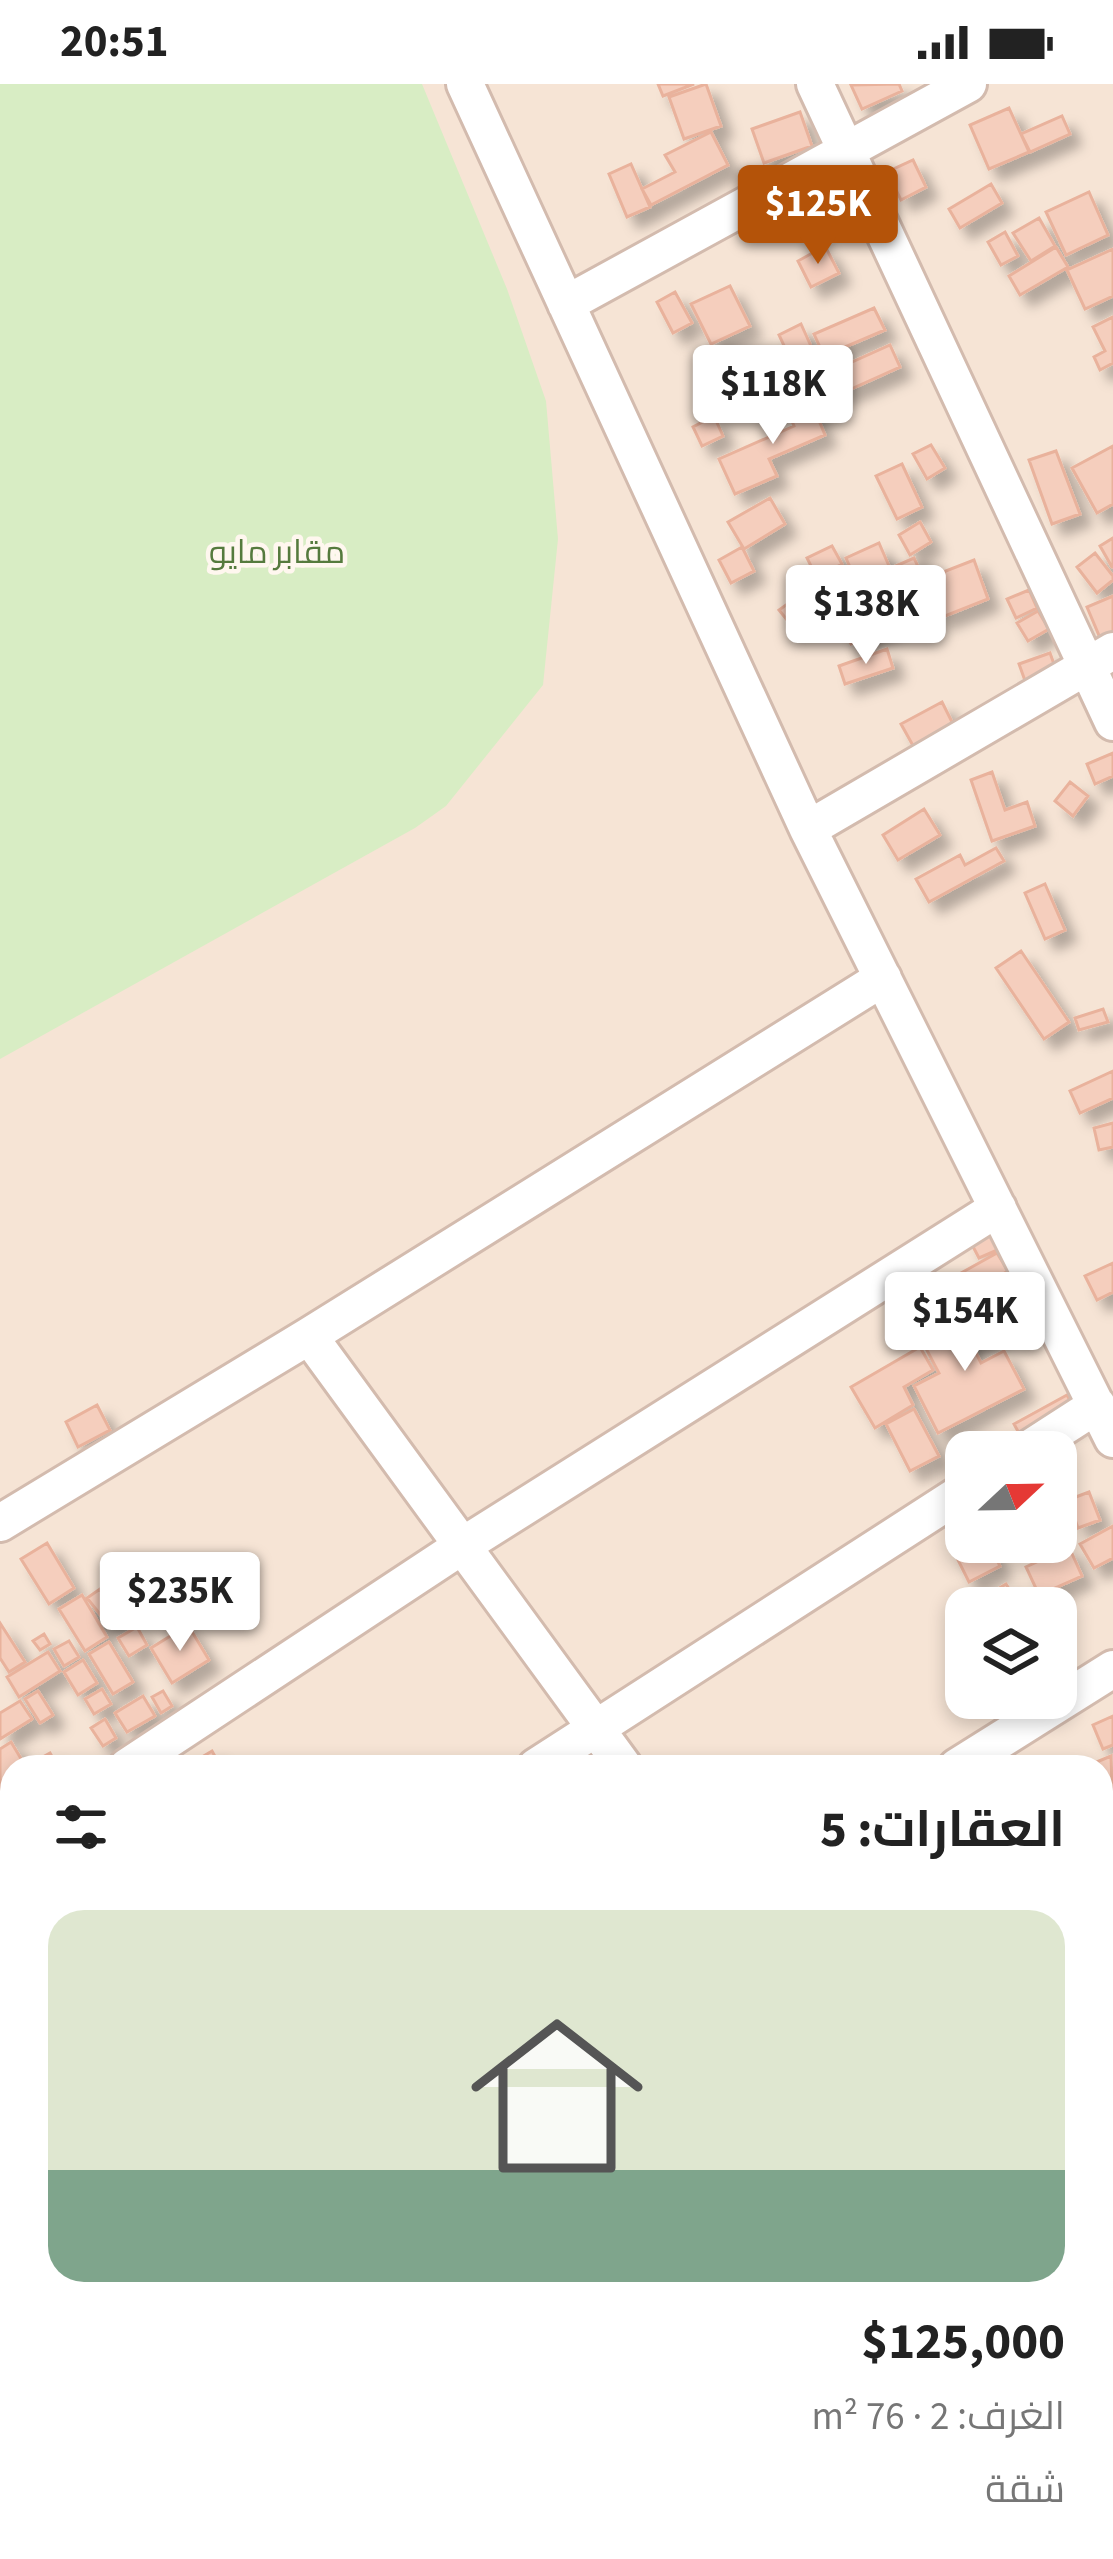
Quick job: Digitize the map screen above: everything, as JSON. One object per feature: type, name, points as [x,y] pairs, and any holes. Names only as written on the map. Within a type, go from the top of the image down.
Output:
[{"type":"street","points":[[465,84],[808,829],[1113,1439]]},
{"type":"street","points":[[814,84],[1100,658],[1113,722]]},
{"type":"street","points":[[566,304],[968,84]]},
{"type":"street","points":[[808,829],[1100,658]]},
{"type":"street","points":[[0,1523],[883,979]]},
{"type":"street","points":[[145,1755],[462,1546],[998,1208]]},
{"type":"street","points":[[309,1336],[615,1755]]},
{"type":"street","points":[[1056,1431],[1096,1405]]},
{"type":"street","points":[[555,1755],[945,1504]]},
{"type":"street","points":[[976,1755],[1113,1669]]},
{"type":"shaded area","points":[[0,84],[1113,84],[1113,1755],[0,1755]]},
{"type":"green space","name":"مقابر مايو","points":[[0,84],[422,84],[507,289],[546,401],[558,539],[543,685],[446,806],[415,828],[0,1059]]},
{"type":"building","points":[[658,84],[694,84],[663,96]]},
{"type":"building","points":[[706,84],[721,126],[684,139],[669,97]]},
{"type":"building","points":[[899,84],[902,91],[862,109],[851,85]]},
{"type":"building","points":[[1009,108],[1029,152],[989,169],[970,125]]},
{"type":"building","points":[[800,112],[812,146],[764,163],[752,129]]},
{"type":"building","points":[[1062,116],[1070,134],[1030,152],[1021,134]]},
{"type":"building","points":[[711,132],[728,165],[651,205],[642,189],[675,172],[665,155]]},
{"type":"building","points":[[913,160],[926,187],[901,200],[887,172]]},
{"type":"building","points":[[631,164],[650,207],[627,217],[609,174]]},
{"type":"building","points":[[991,184],[1002,203],[960,228],[949,209]]},
{"type":"building","points":[[1089,192],[1108,235],[1066,255],[1046,212]]},
{"type":"building","points":[[1039,218],[1055,246],[1031,261],[1013,233]]},
{"type":"building","points":[[1005,232],[1018,256],[1001,265],[988,242]]},
{"type":"building","points":[[825,246],[839,273],[811,287],[798,261]]},
{"type":"building","points":[[1056,247],[1068,267],[1020,295],[1009,276]]},
{"type":"building","points":[[1113,249],[1113,296],[1085,309],[1067,270]]},
{"type":"building","points":[[730,286],[750,326],[711,344],[691,304]]},
{"type":"building","points":[[675,292],[692,323],[673,333],[657,302]]},
{"type":"building","points":[[874,308],[885,330],[824,356],[814,334]]},
{"type":"building","points":[[1113,317],[1113,363],[1100,370],[1094,357],[1105,351],[1093,327]]},
{"type":"building","points":[[801,324],[815,355],[793,365],[779,335]]},
{"type":"building","points":[[890,345],[900,367],[840,394],[830,372]]},
{"type":"building","points":[[807,392],[825,435],[769,459],[777,476],[735,494],[719,459],[794,426],[784,402]]},
{"type":"building","points":[[714,416],[723,436],[702,446],[693,427]]},
{"type":"building","points":[[931,445],[945,468],[927,479],[913,454]]},
{"type":"building","points":[[1113,446],[1113,504],[1097,513],[1072,468]]},
{"type":"building","points":[[1056,451],[1080,514],[1052,524],[1029,460]]},
{"type":"building","points":[[902,464],[922,507],[897,519],[876,476]]},
{"type":"building","points":[[770,498],[785,524],[744,549],[728,522]]},
{"type":"building","points":[[920,522],[931,542],[910,555],[899,535]]},
{"type":"building","points":[[1113,538],[1113,567],[1112,567],[1100,546]]},
{"type":"building","points":[[879,543],[889,566],[856,581],[846,558]]},
{"type":"building","points":[[832,546],[842,564],[817,578],[807,558]]},
{"type":"building","points":[[742,547],[754,571],[731,583],[719,560]]},
{"type":"building","points":[[1095,553],[1113,576],[1097,593],[1077,567]]},
{"type":"building","points":[[914,558],[923,577],[876,598],[868,578]]},
{"type":"building","points":[[974,560],[988,599],[940,618],[925,579]]},
{"type":"building","points":[[844,567],[855,586],[829,600],[819,581]]},
{"type":"building","points":[[1029,590],[1037,608],[1016,618],[1007,599]]},
{"type":"building","points":[[800,595],[811,610],[791,625],[779,610]]},
{"type":"building","points":[[1113,596],[1113,649],[1106,652],[1087,607]]},
{"type":"building","points":[[878,601],[890,626],[851,644],[839,618]]},
{"type":"building","points":[[1038,611],[1049,629],[1028,641],[1017,623]]},
{"type":"building","points":[[887,649],[893,668],[845,684],[839,666]]},
{"type":"building","points":[[1050,653],[1059,678],[1028,689],[1019,664]]},
{"type":"building","points":[[942,702],[956,730],[916,751],[901,724]]},
{"type":"building","points":[[1113,753],[1113,776],[1095,784],[1087,764]]},
{"type":"building","points":[[992,772],[1005,810],[1027,802],[1035,826],[992,841],[971,780]]},
{"type":"building","points":[[1070,782],[1088,796],[1073,816],[1055,801]]},
{"type":"building","points":[[924,809],[940,835],[898,860],[883,835]]},
{"type":"building","points":[[996,848],[1004,861],[929,902],[916,879],[960,855],[965,865]]},
{"type":"building","points":[[1045,884],[1065,930],[1045,939],[1025,893]]},
{"type":"building","points":[[1021,951],[1069,1022],[1044,1039],[996,968]]},
{"type":"building","points":[[1103,1009],[1108,1022],[1079,1030],[1075,1018]]},
{"type":"building","points":[[1113,1071],[1113,1098],[1080,1113],[1070,1091]]},
{"type":"building","points":[[1113,1123],[1113,1147],[1099,1150],[1094,1128]]},
{"type":"building","points":[[993,1228],[1002,1248],[979,1258],[969,1239]]},
{"type":"building","points":[[997,1253],[1008,1271],[972,1292],[961,1273]]},
{"type":"building","points":[[1113,1263],[1113,1292],[1097,1300],[1085,1276]]},
{"type":"building","points":[[944,1286],[955,1309],[914,1328],[903,1305]]},
{"type":"building","points":[[1033,1291],[1049,1313],[1024,1332],[1007,1310]]},
{"type":"building","points":[[986,1308],[998,1332],[972,1345],[981,1363],[1004,1351],[1024,1389],[938,1433],[914,1386],[939,1373],[922,1341]]},
{"type":"building","points":[[920,1347],[933,1370],[904,1387],[913,1405],[875,1428],[851,1387]]},
{"type":"building","points":[[1067,1395],[1079,1417],[1053,1431],[1018,1431],[1014,1424]]},
{"type":"building","points":[[97,1405],[110,1430],[78,1447],[66,1422]]},
{"type":"building","points":[[914,1409],[939,1456],[910,1471],[886,1424]]},
{"type":"building","points":[[1089,1492],[1100,1520],[1078,1528],[1077,1497]]},
{"type":"building","points":[[1113,1526],[1113,1558],[1094,1568],[1080,1544]]},
{"type":"building","points":[[47,1543],[74,1588],[49,1604],[21,1559]]},
{"type":"building","points":[[960,1563],[998,1563],[1000,1566],[969,1582]]},
{"type":"building","points":[[1076,1563],[1082,1576],[1057,1587],[1035,1587],[1026,1567]]},
{"type":"building","points":[[100,1589],[123,1619],[111,1628],[87,1598]]},
{"type":"building","points":[[82,1595],[107,1637],[85,1651],[59,1609]]},
{"type":"building","points":[[0,1623],[25,1662],[9,1672],[0,1658]]},
{"type":"building","points":[[188,1625],[209,1660],[172,1683],[151,1648]]},
{"type":"building","points":[[137,1627],[147,1645],[129,1656],[118,1638]]},
{"type":"building","points":[[44,1634],[50,1644],[40,1650],[33,1641]]},
{"type":"building","points":[[69,1641],[79,1657],[64,1666],[54,1649]]},
{"type":"building","points":[[109,1642],[133,1682],[113,1694],[89,1654]]},
{"type":"building","points":[[48,1652],[60,1671],[19,1697],[7,1677]]},
{"type":"building","points":[[83,1660],[97,1683],[78,1695],[64,1672]]},
{"type":"building","points":[[102,1689],[111,1704],[94,1714],[85,1699]]},
{"type":"building","points":[[38,1691],[53,1715],[40,1723],[25,1699]]},
{"type":"building","points":[[163,1691],[172,1706],[161,1713],[152,1697]]},
{"type":"building","points":[[143,1696],[155,1716],[127,1732],[115,1713]]},
{"type":"building","points":[[20,1701],[32,1719],[0,1739],[0,1713]]},
{"type":"building","points":[[1113,1716],[1113,1745],[1103,1749],[1093,1725]]},
{"type":"building","points":[[105,1719],[116,1738],[103,1746],[91,1728]]},
{"type":"building","points":[[11,1742],[19,1755],[0,1755],[0,1749]]}]
